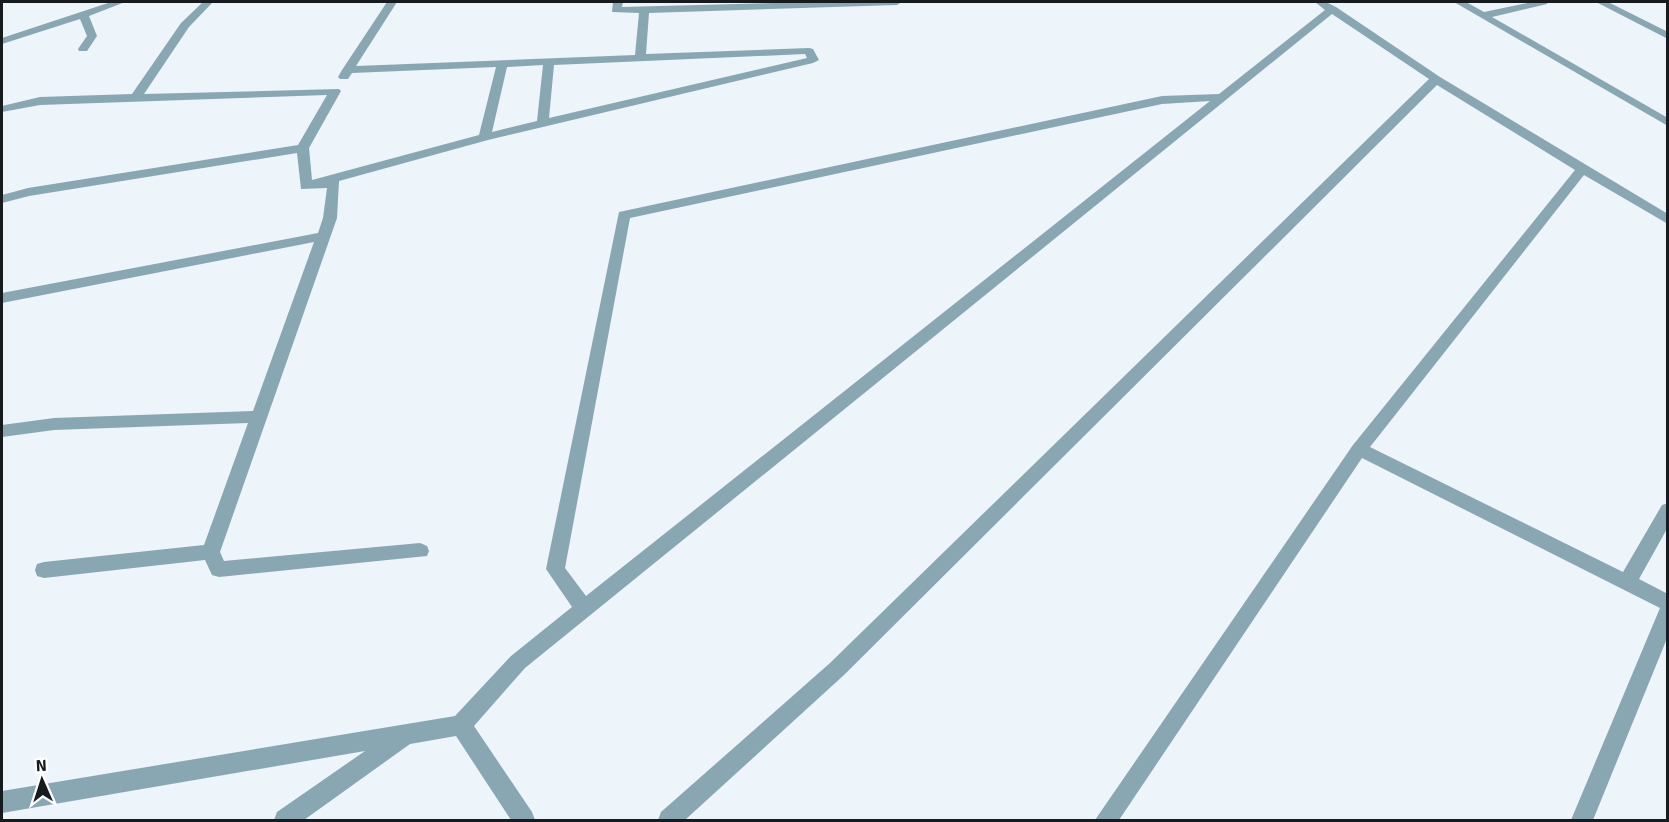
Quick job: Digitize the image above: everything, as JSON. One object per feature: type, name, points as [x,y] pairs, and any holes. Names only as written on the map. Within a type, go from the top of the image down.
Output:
[{"type":"street","points":[[2,41],[115,2]]},
{"type":"street","points":[[135,98],[185,25],[208,2]]},
{"type":"street","points":[[306,186],[303,148],[335,91],[392,2]]},
{"type":"street","points":[[618,2],[616,10],[727,4],[897,2]]},
{"type":"street","points":[[1459,2],[1668,123]]},
{"type":"street","points":[[1482,16],[1543,2]]},
{"type":"street","points":[[1601,2],[1668,36]]},
{"type":"street","points":[[2,802],[461,725],[518,663],[1220,97],[1326,5],[1437,79],[1668,220]]},
{"type":"street","points":[[640,57],[644,9]]},
{"type":"street","points":[[83,14],[92,36],[83,49]]},
{"type":"street","points":[[306,186],[543,123],[718,68],[809,51],[813,60],[718,68],[640,57],[348,70]]},
{"type":"street","points":[[543,123],[549,62]]},
{"type":"street","points":[[485,137],[502,64]]},
{"type":"street","points":[[669,820],[837,669],[1437,79]]},
{"type":"street","points":[[2,109],[40,101],[335,91]]},
{"type":"street","points":[[584,609],[555,569],[624,215],[1162,100],[1220,97]]},
{"type":"street","points":[[2,199],[39,190],[303,148]]},
{"type":"street","points":[[1106,820],[1359,449],[1582,169]]},
{"type":"street","points":[[306,186],[334,183],[330,218],[211,552],[219,568],[420,550]]},
{"type":"street","points":[[2,298],[324,236]]},
{"type":"street","points":[[2,431],[54,424],[259,417]]},
{"type":"street","points":[[1359,449],[1668,603]]},
{"type":"street","points":[[1627,583],[1668,510]]},
{"type":"street","points":[[44,570],[211,552]]},
{"type":"street","points":[[1582,820],[1668,611]]},
{"type":"street","points":[[461,725],[524,820]]},
{"type":"street","points":[[285,820],[405,736]]}]
